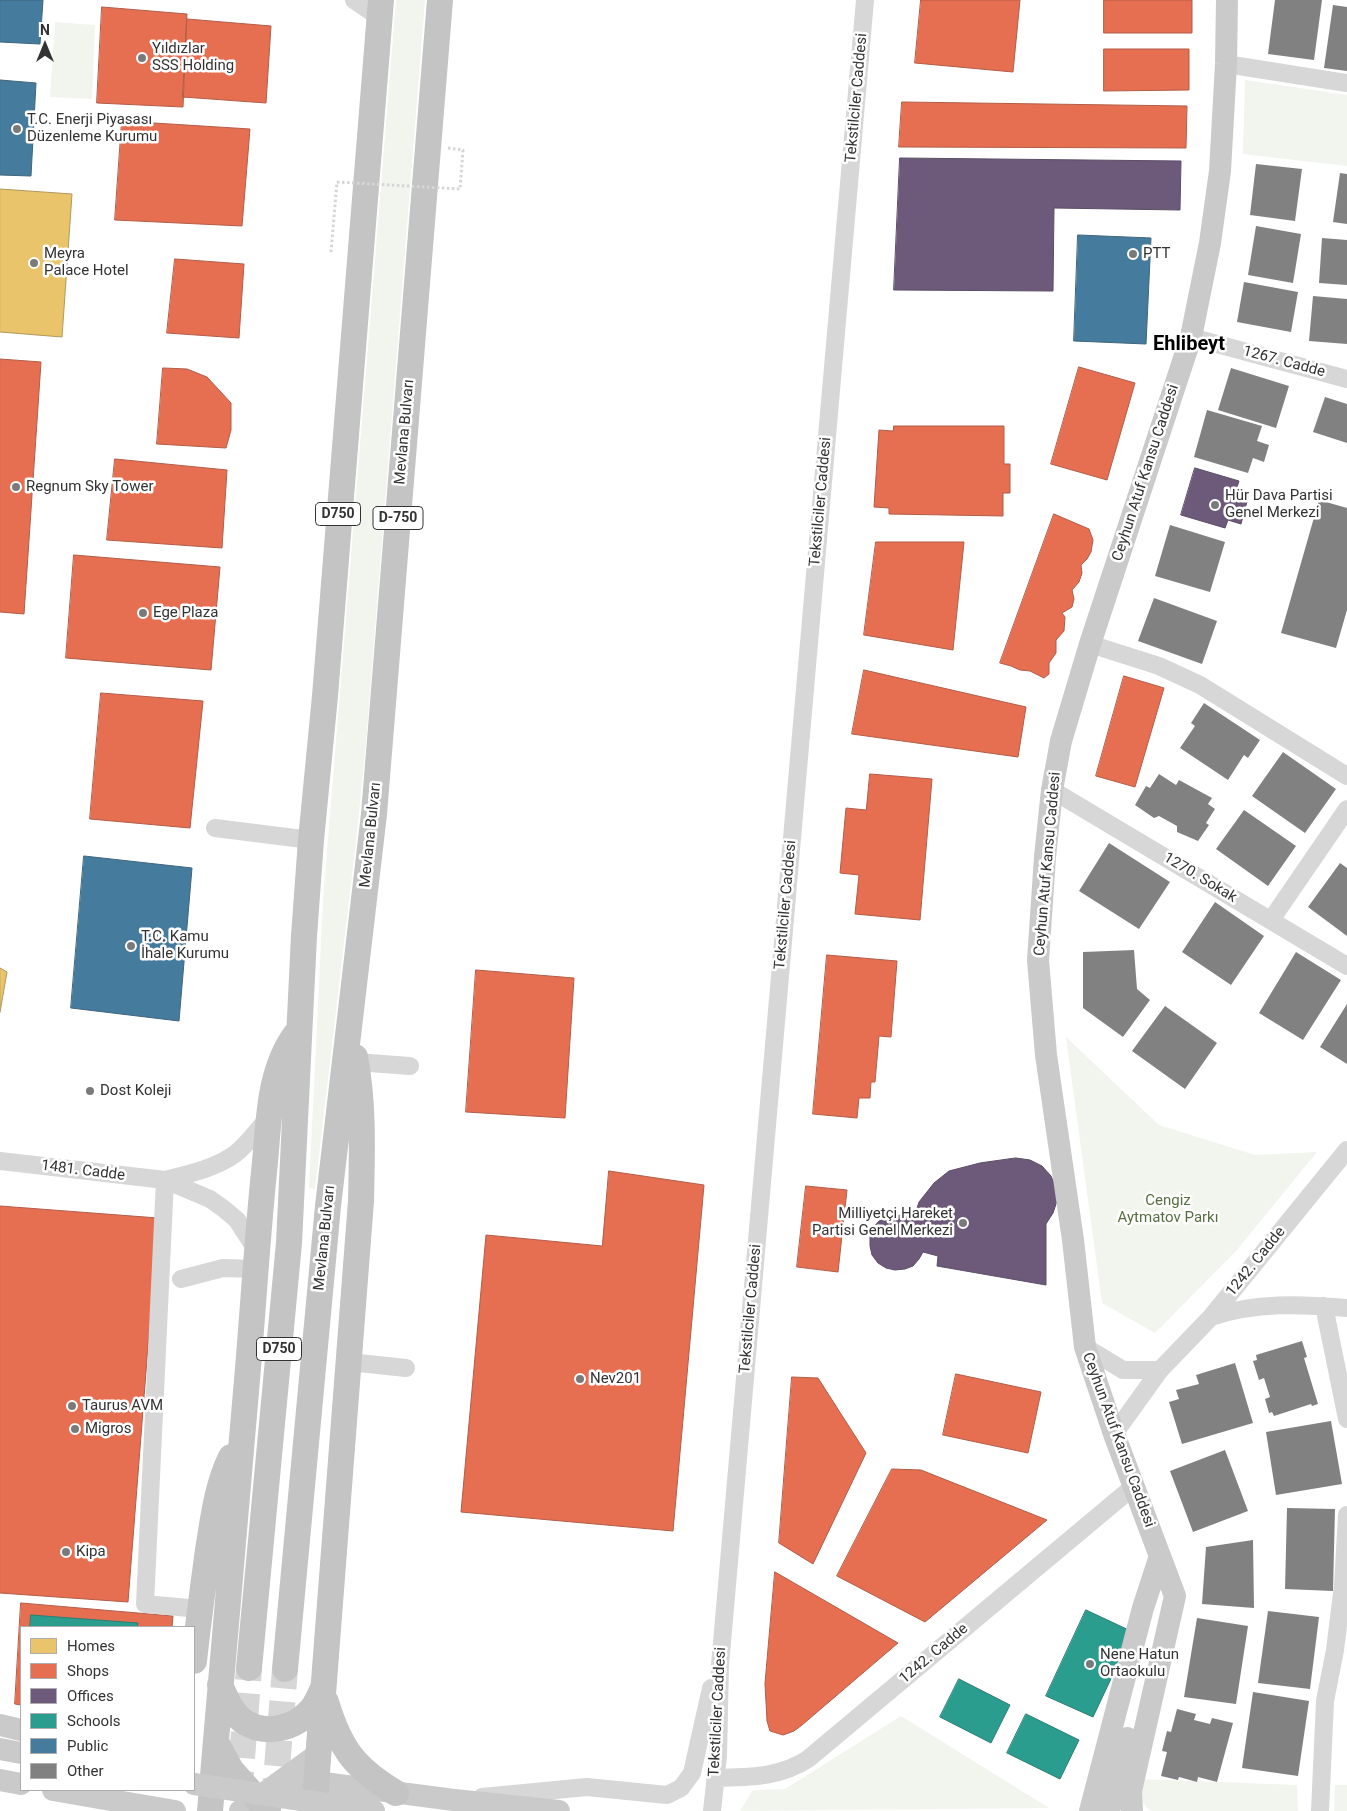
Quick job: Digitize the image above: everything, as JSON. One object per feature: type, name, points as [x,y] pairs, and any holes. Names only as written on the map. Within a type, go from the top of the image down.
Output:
[{"type":"highway","name":"Mevlana Bulvarı","points":[[285,1669],[328,1206],[374,814],[440,0]]},
{"type":"highway","name":"D750","points":[[249,1668],[289,1242],[311,840],[325,696],[380,9]]},
{"type":"highway","points":[[210,1811],[200,1774],[216,1742],[271,1100],[279,1067],[286,1050],[300,1028]]},
{"type":"highway","points":[[314,1811],[361,1202],[363,1134],[361,1094],[349,1035]]},
{"type":"highway","points":[[195,1653],[210,1536],[221,1485],[226,1467],[243,1439]]},
{"type":"highway","points":[[220,1685],[230,1706],[243,1721],[267,1729],[285,1727],[298,1721],[312,1709],[322,1689]]},
{"type":"highway","points":[[322,1689],[335,1728],[348,1753],[363,1771],[396,1793]]},
{"type":"highway","points":[[216,1742],[223,1757],[255,1808]]},
{"type":"highway","points":[[200,1774],[255,1808]]},
{"type":"main road","name":"Ceyhun Atuf Kansu Caddesi","points":[[1132,1811],[1131,1791],[1175,1596],[1133,1487],[1085,1347],[1073,1240],[1046,1055],[1038,960],[1052,790],[1061,741],[1090,644],[1191,337],[1210,243],[1220,172],[1226,64],[1227,0]]},
{"type":"main road","name":"Ceyhun Atuf Kansu Caddesi","points":[[1109,1811],[1159,1610],[1162,1584],[1160,1556]]},
{"type":"main road","points":[[1090,1811],[1144,1608],[1160,1556]]},
{"type":"main road","points":[[0,1725],[20,1730]]},
{"type":"main road","points":[[0,1749],[20,1753]]},
{"type":"main road","points":[[255,1808],[318,1754]]},
{"type":"main road","points":[[200,1774],[373,1811],[378,1801],[384,1796],[396,1793]]},
{"type":"main road","points":[[0,1780],[20,1784]]},
{"type":"main road","points":[[255,1808],[290,1790],[316,1782],[558,1811]]},
{"type":"main road","points":[[59,1791],[175,1811]]},
{"type":"main road","points":[[136,1811],[141,1791]]},
{"type":"street","points":[[354,0],[380,9]]},
{"type":"street","name":"Tekstilciler Caddesi","points":[[712,1811],[718,1756],[719,1691],[723,1634],[865,0]]},
{"type":"street","points":[[1226,64],[1347,83]]},
{"type":"street","name":"1267. Cadde","points":[[1191,337],[1347,379]]},
{"type":"street","points":[[1090,644],[1159,666],[1200,685],[1347,776]]},
{"type":"street","name":"1270. Sokak","points":[[1052,790],[1347,966]]},
{"type":"street","points":[[1271,920],[1347,809]]},
{"type":"street","points":[[215,828],[311,840]]},
{"type":"street","points":[[356,1062],[410,1066]]},
{"type":"street","name":"1481. Cadde","points":[[165,1180],[196,1172],[228,1159],[237,1152],[270,1116]]},
{"type":"street","name":"1242. Cadde","points":[[1114,1434],[1160,1370],[1211,1317],[1347,1150]]},
{"type":"street","name":"1481. Cadde","points":[[0,1161],[165,1180],[210,1199],[224,1209],[236,1220],[257,1260]]},
{"type":"street","points":[[165,1180],[146,1604],[200,1608]]},
{"type":"street","points":[[181,1279],[257,1260]]},
{"type":"street","points":[[1211,1317],[1236,1310],[1263,1306],[1347,1308]]},
{"type":"street","points":[[1324,1306],[1347,1419]]},
{"type":"street","points":[[1085,1347],[1123,1370],[1160,1370]]},
{"type":"street","points":[[349,1362],[406,1368]]},
{"type":"street","name":"1242. Cadde","points":[[715,1778],[777,1774],[798,1766],[1133,1487]]},
{"type":"street","points":[[1320,1811],[1325,1702],[1335,1650],[1343,1585],[1347,1515]]},
{"type":"street","points":[[454,1800],[587,1787],[667,1795],[681,1788],[692,1772],[723,1634]]},
{"type":"path","points":[[332,252],[337,182],[460,189],[463,150]]},
{"type":"green space","points":[[396,0],[425,0],[366,742],[315,1189],[309,1188],[323,901]]},
{"type":"green space","points":[[55,22],[95,25],[92,99],[50,97]]},
{"type":"green space","points":[[1245,80],[1347,95],[1347,166],[1243,154]]},
{"type":"green space","name":"Cengiz Aytmatov Parkı","points":[[1066,1037],[1159,1125],[1255,1155],[1317,1152],[1236,1251],[1155,1333],[1102,1303]]},
{"type":"green space","points":[[901,1716],[1049,1808],[740,1811],[753,1790],[785,1789]]},
{"type":"green space","points":[[1139,1779],[1297,1785],[1298,1811],[1151,1811],[1140,1797]]},
{"type":"green space","points":[[1335,1785],[1347,1785],[1347,1811],[1334,1811]]},
{"type":"building: Homes","name":"Meyra Palace Hotel","points":[[0,189],[72,194],[62,337],[0,332]]},
{"type":"building: Homes","points":[[0,968],[7,972],[0,1012]]},
{"type":"building: Shops","points":[[921,0],[1020,0],[1013,72],[915,63]]},
{"type":"building: Shops","points":[[1104,0],[1192,0],[1192,33],[1104,33]]},
{"type":"building: Shops","name":"Yıldızlar SSS Holding","points":[[102,7],[187,14],[183,107],[97,103]]},
{"type":"building: Shops","points":[[187,19],[271,26],[266,103],[183,97]]},
{"type":"building: Shops","points":[[1104,49],[1189,49],[1189,90],[1104,91]]},
{"type":"building: Shops","points":[[902,102],[1187,106],[1186,148],[899,147]]},
{"type":"building: Shops","points":[[122,121],[250,129],[242,226],[115,220]]},
{"type":"building: Shops","points":[[175,259],[244,264],[239,338],[167,333]]},
{"type":"building: Shops","name":"Regnum Sky Tower","points":[[0,359],[41,362],[24,614],[0,612]]},
{"type":"building: Shops","points":[[1079,367],[1135,383],[1107,480],[1051,464]]},
{"type":"building: Shops","points":[[163,368],[187,369],[207,377],[231,403],[231,430],[226,448],[157,444]]},
{"type":"building: Shops","points":[[894,426],[1004,426],[1004,464],[1010,464],[1010,493],[1003,493],[1003,516],[889,514],[889,508],[874,507],[879,430],[893,431]]},
{"type":"building: Shops","points":[[115,459],[227,470],[222,548],[107,540]]},
{"type":"building: Shops","points":[[1054,514],[1089,529],[1093,540],[1091,552],[1081,565],[1082,573],[1079,582],[1072,590],[1074,599],[1072,607],[1062,613],[1065,617],[1064,631],[1056,640],[1056,653],[1049,663],[1049,674],[1044,678],[1030,671],[1020,670],[1000,663]]},
{"type":"building: Shops","points":[[876,542],[964,542],[953,650],[864,635]]},
{"type":"building: Shops","name":"Ege Plaza","points":[[74,555],[220,567],[211,670],[66,658]]},
{"type":"building: Shops","points":[[864,670],[1026,707],[1018,757],[852,734]]},
{"type":"building: Shops","points":[[1124,676],[1164,688],[1135,787],[1096,776]]},
{"type":"building: Shops","points":[[101,693],[203,701],[190,828],[90,819]]},
{"type":"building: Shops","points":[[870,774],[932,779],[920,920],[855,914],[859,875],[840,873],[846,808],[866,810]]},
{"type":"building: Shops","points":[[827,955],[897,961],[891,1037],[879,1036],[875,1082],[871,1082],[870,1098],[859,1098],[857,1118],[813,1114]]},
{"type":"building: Shops","points":[[476,970],[574,978],[565,1118],[466,1112]]},
{"type":"building: Shops","name":"Nev201","points":[[609,1171],[704,1185],[673,1531],[461,1512],[486,1235],[602,1246]]},
{"type":"building: Shops","points":[[806,1186],[847,1190],[838,1272],[797,1267]]},
{"type":"building: Shops","name":"Taurus AVM","points":[[0,1206],[158,1218],[128,1602],[0,1593]]},
{"type":"building: Shops","points":[[956,1374],[1041,1392],[1028,1453],[943,1435]]},
{"type":"building: Shops","points":[[792,1377],[818,1378],[866,1453],[813,1564],[779,1543]]},
{"type":"building: Shops","points":[[892,1469],[921,1470],[1047,1520],[925,1622],[837,1576]]},
{"type":"building: Shops","points":[[775,1572],[898,1643],[802,1725],[794,1731],[783,1735],[770,1731],[767,1721],[765,1684]]},
{"type":"building: Shops","points":[[21,1603],[173,1616],[172,1626],[20,1626],[20,1705],[15,1704]]},
{"type":"building: Offices","points":[[900,158],[1181,161],[1180,210],[1054,208],[1053,291],[894,290]]},
{"type":"building: Offices","name":"Hür Dava Partisi Genel Merkezi","points":[[1195,468],[1239,481],[1236,490],[1249,494],[1241,524],[1228,520],[1225,528],[1181,515]]},
{"type":"building: Offices","name":"Milliyetçi Hareket Partisi Genel Merkezi","points":[[1016,1158],[1030,1160],[1042,1166],[1051,1176],[1056,1188],[1057,1201],[1053,1213],[1046,1224],[1046,1285],[937,1266],[938,1256],[923,1252],[913,1266],[895,1270],[886,1268],[878,1263],[872,1255],[870,1237],[873,1228],[879,1221],[896,1215],[905,1216],[913,1220],[919,1202],[934,1183],[949,1171],[980,1163]]},
{"type":"building: Schools","name":"Nene Hatun Ortaokulu","points":[[1086,1610],[1133,1632],[1093,1717],[1046,1696]]},
{"type":"building: Schools","points":[[31,1615],[138,1623],[137,1626],[30,1626]]},
{"type":"building: Schools","points":[[959,1679],[1010,1705],[991,1743],[940,1717]]},
{"type":"building: Schools","points":[[1026,1714],[1079,1740],[1060,1779],[1007,1753]]},
{"type":"building: Public","points":[[0,0],[43,0],[40,44],[0,42]]},
{"type":"building: Public","name":"T.C. Enerji Piyasası Düzenleme Kurumu","points":[[0,80],[36,83],[31,176],[0,175]]},
{"type":"building: Public","points":[[1078,235],[1151,238],[1146,344],[1074,341]]},
{"type":"building: Public","name":"T.C. Kamu İhale Kurumu","points":[[84,856],[192,868],[179,1021],[71,1008]]},
{"type":"building: Other","points":[[1275,0],[1322,0],[1314,60],[1268,54]]},
{"type":"building: Other","points":[[1333,5],[1347,7],[1347,71],[1324,68]]},
{"type":"building: Other","points":[[1256,164],[1302,169],[1295,221],[1250,215]]},
{"type":"building: Other","points":[[1340,173],[1347,174],[1347,224],[1333,222]]},
{"type":"building: Other","points":[[1256,226],[1301,234],[1293,283],[1248,275]]},
{"type":"building: Other","points":[[1322,238],[1347,240],[1347,285],[1319,283]]},
{"type":"building: Other","points":[[1244,282],[1298,292],[1291,332],[1237,322]]},
{"type":"building: Other","points":[[1313,296],[1347,299],[1347,344],[1309,341]]},
{"type":"building: Other","points":[[1231,368],[1289,386],[1276,428],[1218,410]]},
{"type":"building: Other","points":[[1325,397],[1347,404],[1347,443],[1313,432]]},
{"type":"building: Other","points":[[1207,410],[1262,426],[1257,441],[1269,445],[1264,462],[1253,458],[1248,473],[1194,457]]},
{"type":"building: Other","points":[[1319,500],[1347,508],[1347,610],[1336,648],[1281,633]]},
{"type":"building: Other","points":[[1170,525],[1225,542],[1210,592],[1155,576]]},
{"type":"building: Other","points":[[1154,598],[1217,621],[1202,664],[1138,641]]},
{"type":"building: Other","points":[[1204,703],[1260,740],[1248,758],[1244,755],[1228,780],[1180,748],[1195,726],[1191,723]]},
{"type":"building: Other","points":[[1283,752],[1336,789],[1305,833],[1252,796]]},
{"type":"building: Other","points":[[1159,774],[1176,785],[1179,780],[1212,798],[1208,804],[1215,809],[1206,823],[1209,825],[1198,841],[1177,832],[1177,826],[1159,816],[1154,818],[1135,805],[1146,786],[1150,788]]},
{"type":"building: Other","points":[[1244,810],[1296,846],[1268,886],[1216,849]]},
{"type":"building: Other","points":[[1109,843],[1170,882],[1139,929],[1079,891]]},
{"type":"building: Other","points":[[1340,863],[1347,868],[1347,936],[1308,907]]},
{"type":"building: Other","points":[[1215,902],[1264,936],[1231,985],[1182,952]]},
{"type":"building: Other","points":[[1134,950],[1137,989],[1150,1000],[1123,1037],[1083,1008],[1083,952]]},
{"type":"building: Other","points":[[1296,952],[1341,980],[1303,1040],[1259,1013]]},
{"type":"building: Other","points":[[1347,1004],[1347,1064],[1320,1047]]},
{"type":"building: Other","points":[[1165,1006],[1217,1043],[1185,1089],[1132,1051]]},
{"type":"building: Other","points":[[1302,1341],[1307,1357],[1304,1358],[1318,1404],[1312,1406],[1311,1404],[1274,1416],[1272,1412],[1269,1413],[1265,1399],[1270,1397],[1264,1378],[1259,1380],[1253,1361],[1257,1360],[1256,1355]]},
{"type":"building: Other","points":[[1235,1363],[1253,1423],[1182,1444],[1169,1402],[1179,1399],[1176,1390],[1199,1384],[1196,1375]]},
{"type":"building: Other","points":[[1331,1421],[1342,1484],[1276,1495],[1266,1432]]},
{"type":"building: Other","points":[[1225,1450],[1248,1511],[1193,1532],[1170,1471]]},
{"type":"building: Other","points":[[1287,1508],[1335,1509],[1333,1591],[1285,1589]]},
{"type":"building: Other","points":[[1253,1540],[1254,1608],[1202,1604],[1206,1547]]},
{"type":"building: Other","points":[[1268,1611],[1319,1617],[1310,1689],[1258,1683]]},
{"type":"building: Other","points":[[1197,1618],[1248,1626],[1236,1704],[1184,1697]]},
{"type":"building: Other","points":[[1253,1692],[1309,1701],[1298,1776],[1242,1768]]},
{"type":"building: Other","points":[[1177,1709],[1196,1714],[1194,1720],[1210,1724],[1212,1718],[1233,1723],[1217,1782],[1198,1777],[1197,1782],[1179,1777],[1178,1780],[1161,1776],[1167,1752],[1162,1751],[1167,1731],[1171,1732]]},
{"type":"tunnel","points":[[239,1797],[249,1668]]},
{"type":"tunnel","points":[[274,1805],[285,1669]]},
{"type":"place","name":"Yıldızlar SSS Holding","points":[[142,58]]},
{"type":"place","name":"T.C. Enerji Piyasası Düzenleme Kurumu","points":[[17,129]]},
{"type":"place","name":"PTT","points":[[1133,254]]},
{"type":"place","name":"Meyra Palace Hotel","points":[[34,263]]},
{"type":"place","name":"Regnum Sky Tower","points":[[16,487]]},
{"type":"place","name":"Hür Dava Partisi Genel Merkezi","points":[[1215,505]]},
{"type":"place","name":"Ege Plaza","points":[[143,613]]},
{"type":"place","name":"T.C. Kamu İhale Kurumu","points":[[131,946]]},
{"type":"place","name":"Dost Koleji","points":[[90,1091]]},
{"type":"place","name":"Milliyetçi Hareket Partisi Genel Merkezi","points":[[963,1223]]},
{"type":"place","name":"Nev201","points":[[580,1379]]},
{"type":"place","name":"Taurus AVM","points":[[72,1406]]},
{"type":"place","name":"Migros","points":[[75,1429]]},
{"type":"place","name":"Kipa","points":[[66,1552]]},
{"type":"place","name":"Nene Hatun Ortaokulu","points":[[1090,1664]]},
{"type":"district","name":"Ehlibeyt","points":[[1189,345]]}]
